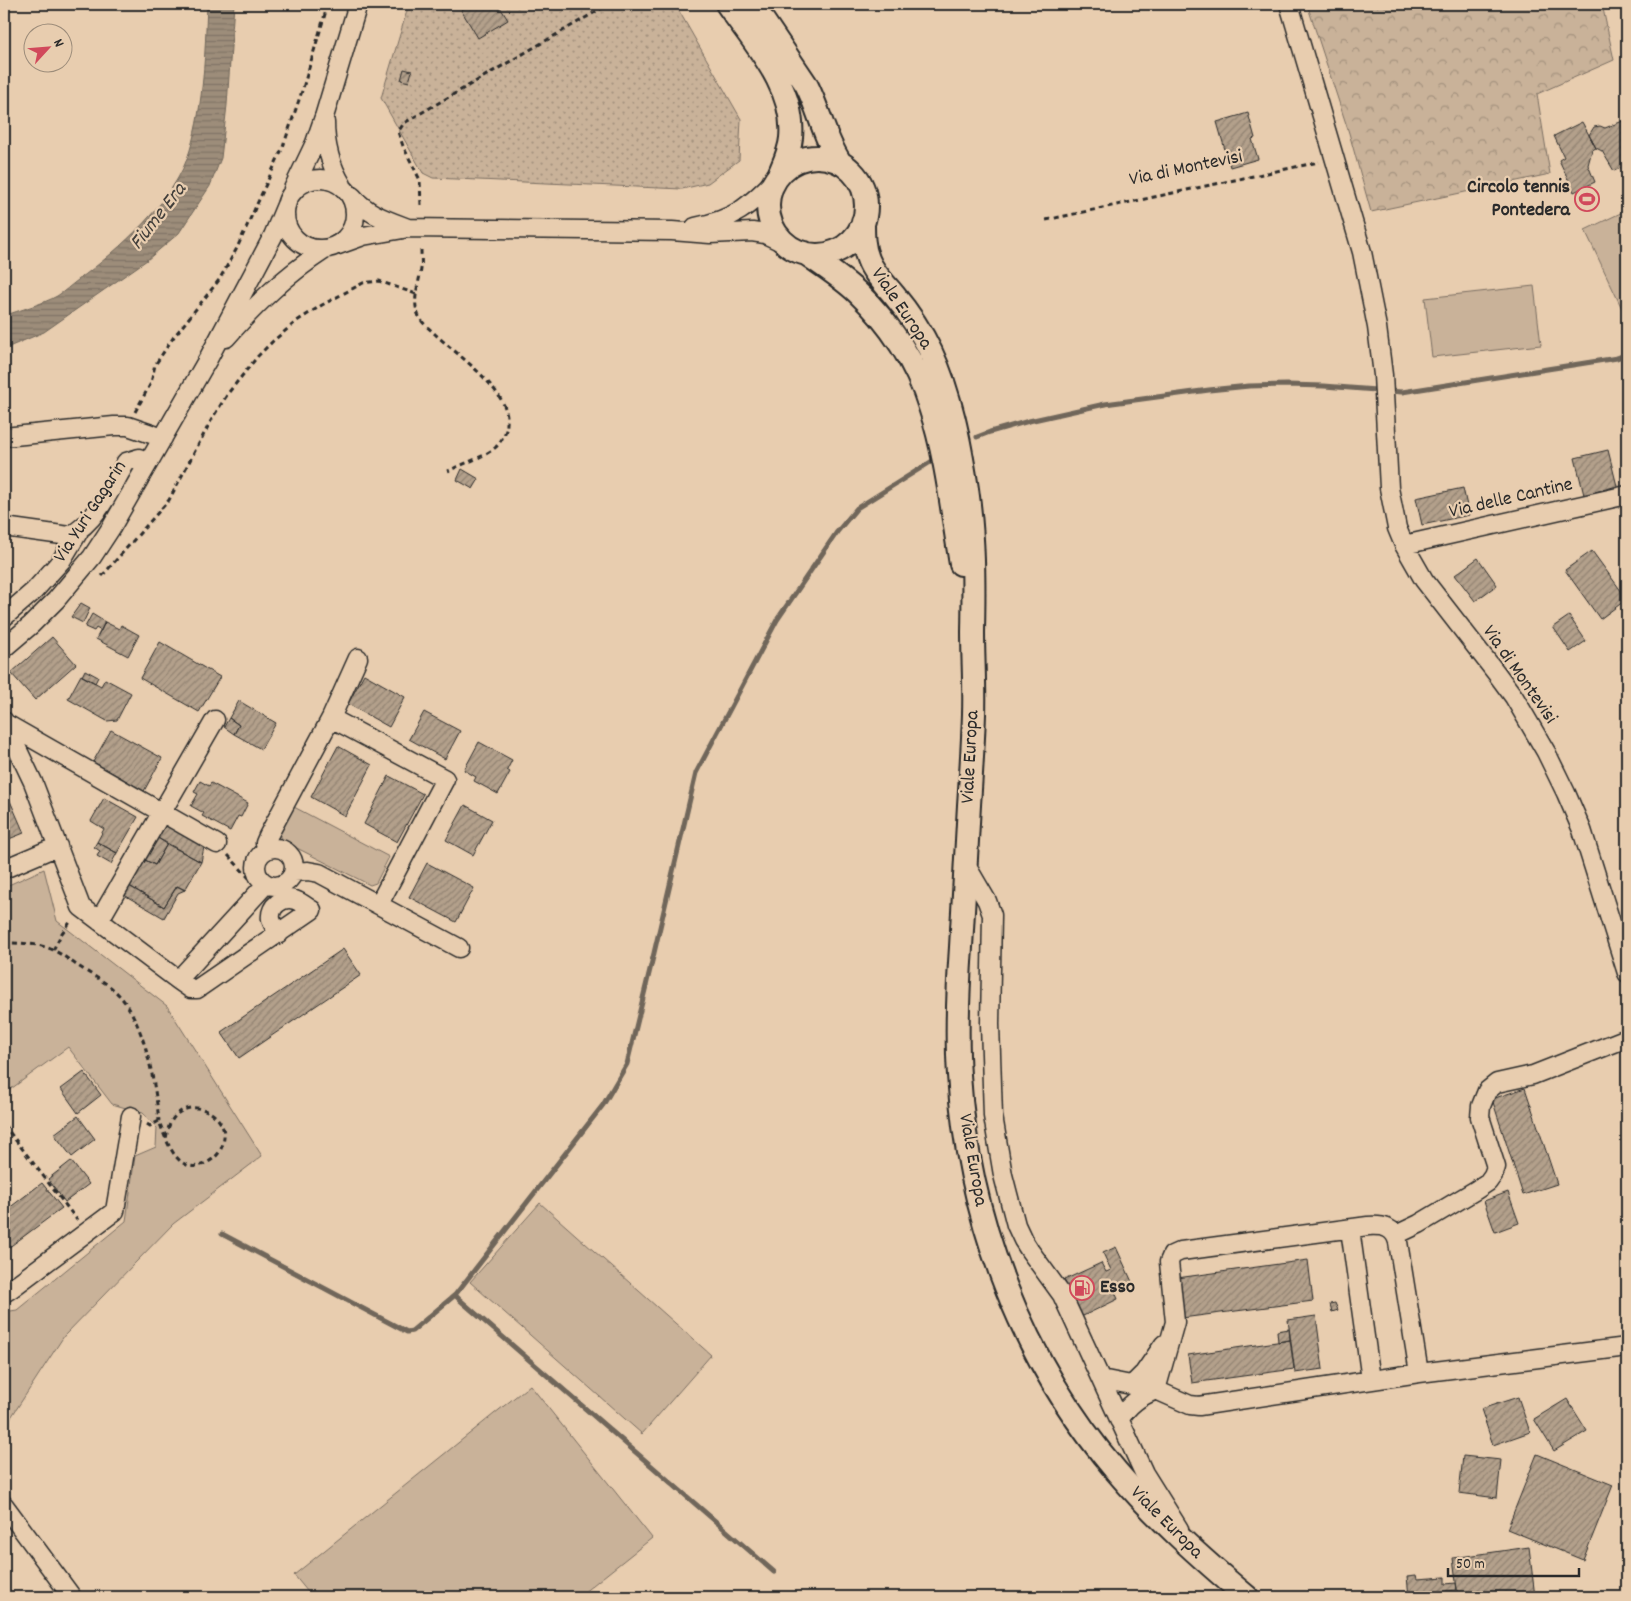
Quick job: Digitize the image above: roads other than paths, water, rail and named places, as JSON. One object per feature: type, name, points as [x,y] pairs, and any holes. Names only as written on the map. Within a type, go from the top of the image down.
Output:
[{"type":"main road","name":"Viale Europa","points":[[727,4],[775,74],[790,112],[791,138],[788,153],[769,198],[768,208],[774,228],[779,237],[844,281],[875,311],[902,346],[923,387],[934,420],[946,471],[973,632]]},
{"type":"main road","name":"Viale Europa","points":[[752,4],[806,84],[813,97],[830,144],[840,162],[860,182],[864,192],[866,212],[863,222],[863,245],[868,261],[906,309],[924,338],[939,371],[950,408],[967,490],[974,548],[974,714],[958,1011],[959,1076],[969,1159],[977,1199],[990,1243],[1013,1306],[1045,1371],[1092,1441],[1115,1471],[1192,1550],[1247,1597]]},
{"type":"main road","points":[[777,177],[791,164],[807,158],[824,157],[840,162]]},
{"type":"main road","points":[[796,248],[825,254],[835,251],[852,240],[863,222]]},
{"type":"street","points":[[208,359],[273,236],[315,142],[358,4]]},
{"type":"street","name":"Via di Montevisi","points":[[1289,4],[1362,252],[1377,327],[1383,375],[1386,450],[1394,519],[1404,545],[1424,580],[1514,697],[1546,752],[1582,830],[1627,974]]},
{"type":"street","points":[[208,359],[249,312],[275,287],[295,270],[347,238],[353,228],[356,216],[355,204],[335,173],[329,158],[324,117]]},
{"type":"street","points":[[672,231],[712,224],[734,215],[745,208],[777,177]]},
{"type":"street","points":[[409,228],[374,215],[358,204],[346,189],[331,180],[320,178],[308,180],[298,186],[288,200],[285,217],[288,228],[294,238],[303,245],[314,249],[332,247],[363,236],[409,228],[672,231],[710,234],[752,232],[765,234],[796,248]]},
{"type":"street","name":"Via Yuri Gagarin","points":[[4,648],[45,611],[92,557],[111,528],[208,359]]},
{"type":"street","points":[[4,436],[128,426],[163,438]]},
{"type":"street","points":[[4,617],[34,591],[61,561],[79,532],[91,520],[126,462],[139,458],[148,462]]},
{"type":"street","name":"Via delle Cantine","points":[[1404,545],[1627,495]]},
{"type":"street","points":[[4,527],[70,536],[79,532]]},
{"type":"street","points":[[267,849],[265,843],[268,836],[331,718],[358,658]]},
{"type":"street","points":[[331,718],[445,778],[379,904]]},
{"type":"street","points":[[99,921],[215,720]]},
{"type":"street","points":[[4,722],[218,844]]},
{"type":"street","points":[[4,722],[32,782],[81,907],[99,921],[190,989],[197,989],[279,934]]},
{"type":"street","points":[[4,869],[58,846]]},
{"type":"street","points":[[178,980],[263,887],[280,886],[288,881],[294,872],[293,860],[290,854],[283,849],[276,847],[267,849],[257,860],[258,875],[263,887]]},
{"type":"street","points":[[966,865],[987,901],[993,922],[990,1024],[993,1116],[1003,1176],[1012,1209],[1023,1240],[1062,1295],[1144,1473],[1192,1550]]},
{"type":"street","points":[[294,872],[308,871],[318,873],[459,948]]},
{"type":"street","points":[[1396,1235],[1419,1224],[1476,1190],[1488,1182],[1494,1175],[1496,1167],[1480,1118],[1481,1106],[1486,1091],[1497,1084],[1534,1075],[1627,1038]]},
{"type":"street","points":[[4,1293],[115,1211],[131,1116]]},
{"type":"street","points":[[1156,1390],[1175,1322],[1169,1262],[1172,1255],[1181,1251],[1368,1226],[1381,1226],[1389,1229],[1396,1235],[1419,1373]]},
{"type":"street","points":[[1350,1229],[1371,1380]]},
{"type":"street","points":[[1132,1385],[1157,1356],[1174,1328]]},
{"type":"street","points":[[1102,1379],[1156,1390],[1199,1406],[1419,1373],[1627,1347]]},
{"type":"street","points":[[1120,1420],[1132,1403],[1156,1390]]},
{"type":"street","points":[[4,1505],[72,1597]]},
{"type":"water","name":"Fiume Era","points":[[207,4],[234,4],[227,105],[221,158],[210,186],[179,233],[147,260],[44,332],[4,349],[4,316],[57,296],[94,268],[128,239],[144,222],[159,205],[183,169],[195,132],[198,114],[203,78]]},
{"type":"waterway","points":[[977,437],[1029,421],[1105,404],[1209,390],[1287,385],[1402,392],[1617,358],[1627,354]]},
{"type":"waterway","points":[[774,1572],[455,1295],[603,1105],[627,1064],[696,773],[777,620],[837,532],[857,508],[937,458]]},
{"type":"waterway","points":[[222,1234],[407,1332],[412,1331],[455,1295]]},
{"type":"place","name":"Circolo tennis Pontedera","points":[[1587,199]]},
{"type":"place","name":"Esso","points":[[1082,1288]]}]
